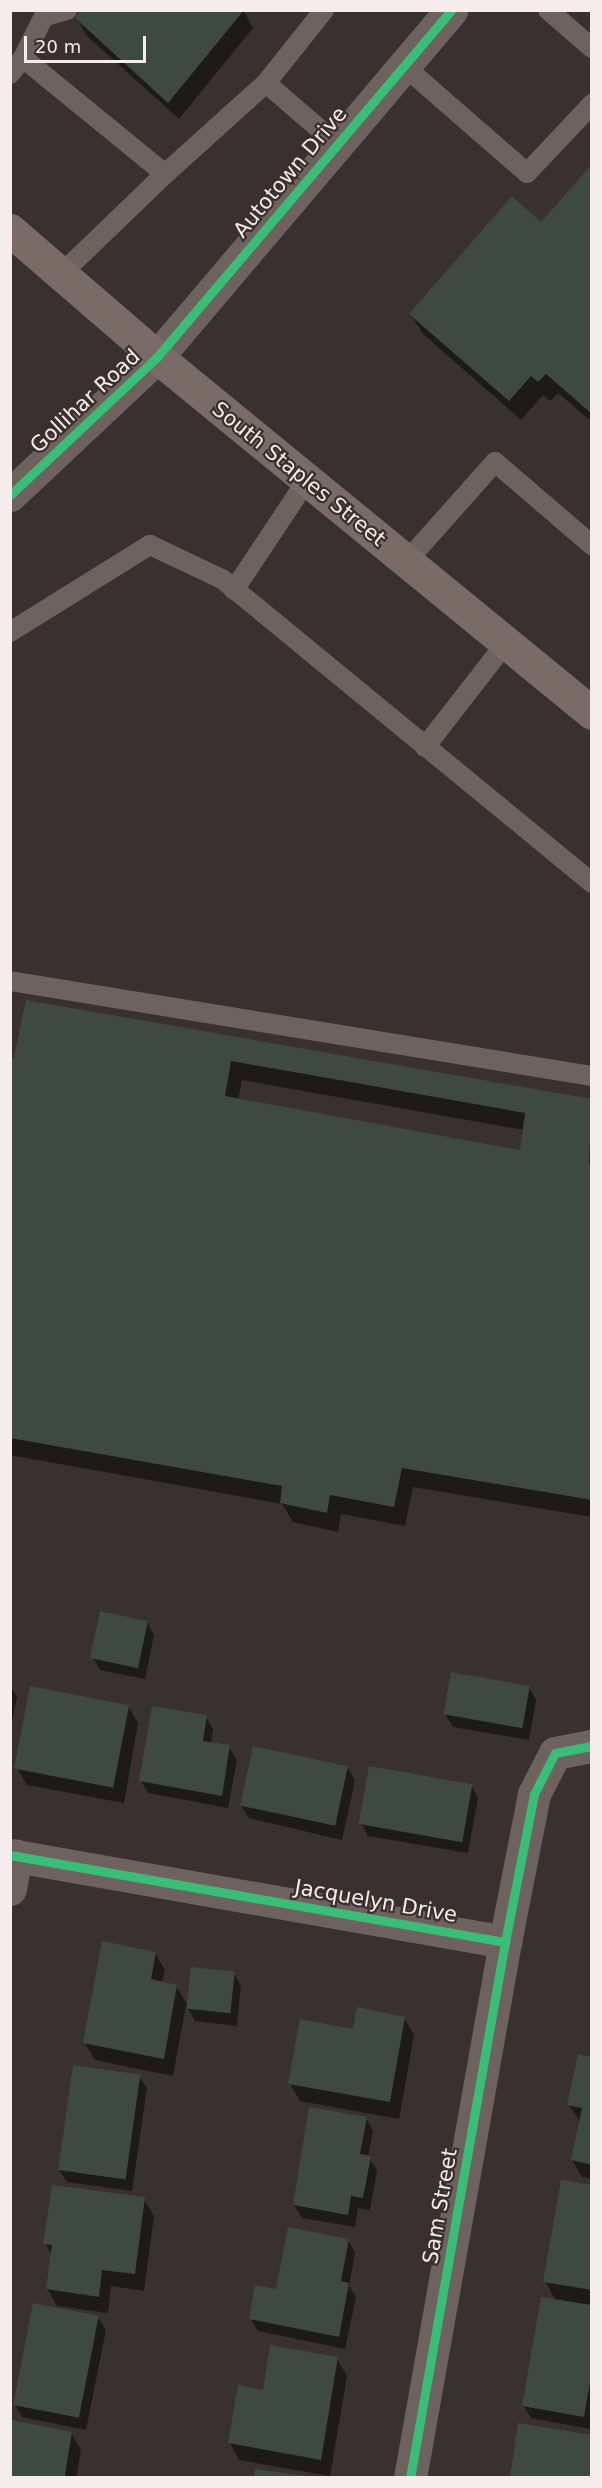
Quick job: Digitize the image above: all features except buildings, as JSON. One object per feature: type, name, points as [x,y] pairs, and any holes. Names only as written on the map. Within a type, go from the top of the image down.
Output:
[{"type":"main road","name":"South Staples Street","points":[[10,231],[157,357],[591,713]]},
{"type":"street","name":"Autotown Drive","points":[[157,357],[451,10]]},
{"type":"street","name":"Gollihar Road","points":[[10,495],[157,357]]},
{"type":"street","points":[[505,1942],[534,1794],[555,1753],[591,1746]]},
{"type":"street","points":[[10,1889],[13,1855]]},
{"type":"street","name":"Jacquelyn Drive","points":[[13,1855],[505,1942]]},
{"type":"street","name":"Sam Street","points":[[410,2478],[505,1942]]},
{"type":"lane","points":[[10,74],[23,58],[47,13],[67,10]]},
{"type":"lane","points":[[60,275],[165,174],[266,83],[324,10]]},
{"type":"lane","points":[[548,10],[591,48]]},
{"type":"lane","points":[[23,58],[165,174]]},
{"type":"lane","points":[[404,66],[527,173],[591,104]]},
{"type":"lane","points":[[266,83],[338,144]]},
{"type":"lane","points":[[406,562],[495,462],[591,545]]},
{"type":"lane","points":[[234,590],[307,480]]},
{"type":"lane","points":[[10,632],[150,545],[222,579],[591,883]]},
{"type":"lane","points":[[425,747],[506,644]]},
{"type":"lane","points":[[10,981],[591,1076]]},
{"type":"cycle path","points":[[10,495],[157,357],[451,10]]},
{"type":"cycle path","points":[[410,2478],[505,1942],[534,1794],[555,1753],[592,1746]]},
{"type":"cycle path","points":[[10,1855],[505,1942]]}]
